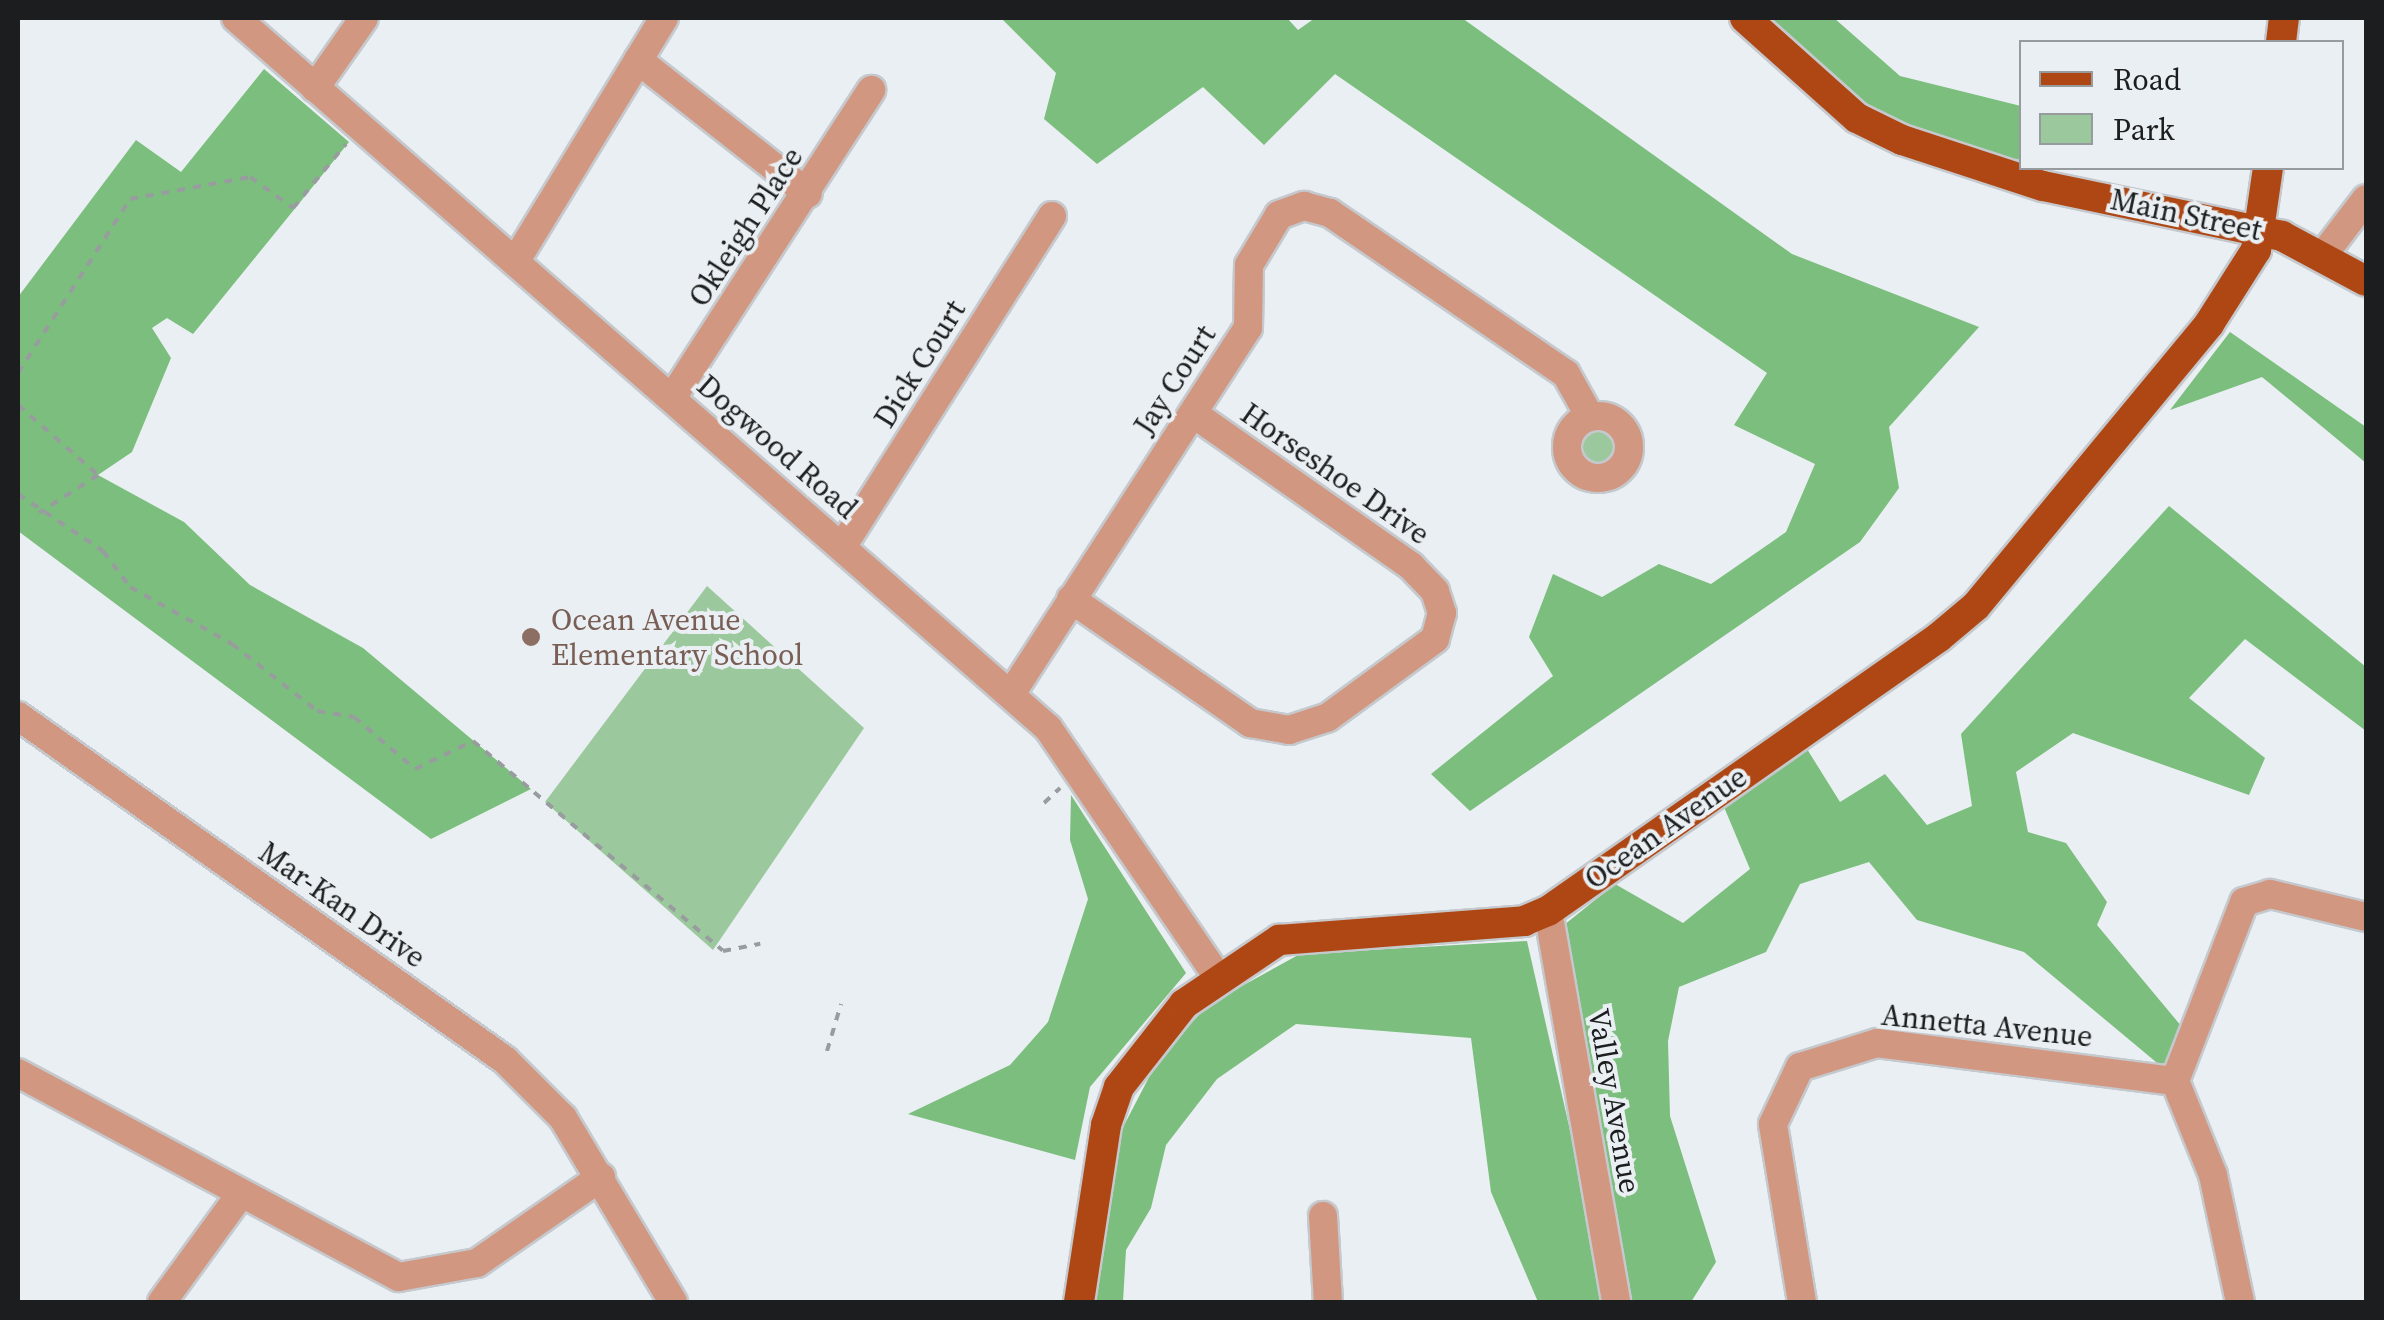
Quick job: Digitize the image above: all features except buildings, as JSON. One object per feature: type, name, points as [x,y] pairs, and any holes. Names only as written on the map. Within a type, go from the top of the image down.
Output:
[{"type":"main road","name":"Main Street","points":[[1744,18],[1857,118],[1902,140],[2044,186],[2261,230],[2324,254],[2366,282]]},
{"type":"main road","points":[[2261,230],[2268,170]]},
{"type":"main road","name":"Ocean Avenue","points":[[1079,1302],[1119,1087],[1217,976],[1279,940],[1524,922],[1548,911],[1976,606],[2210,324],[2261,230]]},
{"type":"street","name":"Dogwood Road","points":[[236,18],[1012,694],[1086,777],[1217,976]]},
{"type":"street","points":[[315,88],[364,18]]},
{"type":"street","points":[[515,262],[664,18]]},
{"type":"street","points":[[638,60],[808,194]]},
{"type":"street","name":"Okleigh Place","points":[[672,398],[808,194],[871,90]]},
{"type":"street","points":[[2324,254],[2366,198]]},
{"type":"street","name":"Jay Court","points":[[1012,694],[1248,328],[1250,265],[1279,216],[1304,206],[1330,214],[1551,363],[1590,417]]},
{"type":"street","name":"Dick Court","points":[[842,547],[1052,216]]},
{"type":"street","name":"Horseshoe Drive","points":[[1071,600],[1250,723],[1290,730],[1327,718],[1435,638],[1442,613],[1435,590],[1411,566],[1194,414]]},
{"type":"street","name":"Mar-Kan Drive","points":[[18,716],[506,1060],[563,1118],[673,1302]]},
{"type":"street","points":[[2240,1302],[2213,1175],[2175,1081],[2244,902],[2270,894],[2366,917]]},
{"type":"street","name":"Valley Avenue","points":[[1548,911],[1616,1302]]},
{"type":"street","name":"Annetta Avenue","points":[[1802,1302],[1774,1124],[1800,1067],[1878,1044],[2175,1081]]},
{"type":"street","points":[[18,1072],[364,1262],[426,1279],[478,1263],[601,1178]]},
{"type":"street","points":[[162,1302],[240,1195]]},
{"type":"street","points":[[1323,1216],[1328,1302]]},
{"type":"path","points":[[18,372],[130,199],[250,178],[293,208],[351,138]]},
{"type":"path","points":[[18,405],[98,475],[39,513]]},
{"type":"path","points":[[18,494],[39,513],[104,551],[130,587],[232,644],[317,710],[354,717],[415,769],[474,741],[723,951],[760,944]]},
{"type":"path","points":[[1044,803],[1071,778]]},
{"type":"path","points":[[827,1051],[840,1004]]},
{"type":"green space","points":[[1001,18],[1287,18],[1298,30],[1315,18],[1462,18],[1792,254],[1979,327],[1889,427],[1899,488],[1860,542],[1470,811],[1431,774],[1553,676],[1529,637],[1553,574],[1602,597],[1659,564],[1711,584],[1786,532],[1815,464],[1734,425],[1767,373],[1335,74],[1264,145],[1203,87],[1097,164],[1044,119],[1056,73]]},
{"type":"green space","points":[[1769,18],[1834,18],[1900,76],[2019,106],[2019,160],[1962,149],[1867,106]]},
{"type":"green space","points":[[264,69],[349,142],[193,334],[167,318],[152,328],[171,358],[132,452],[98,475],[184,522],[250,585],[363,648],[531,789],[431,839],[18,531],[18,297],[136,140],[181,172]]},
{"type":"green space","points":[[2230,332],[2366,427],[2366,463],[2262,377],[2170,410]]},
{"type":"green space","points":[[1597,420],[1616,428],[1624,447],[1616,466],[1597,474],[1578,466],[1570,447],[1578,428]]},
{"type":"green space","points":[[2169,506],[2366,667],[2366,731],[2245,639],[2189,698],[2265,758],[2249,795],[2073,733],[2016,772],[2028,832],[2066,843],[2107,902],[2097,925],[2187,1033],[2168,1072],[2024,952],[1917,920],[1869,862],[1800,884],[1766,952],[1679,987],[1668,1041],[1670,1116],[1716,1262],[1691,1302],[1628,1302],[1564,925],[1615,884],[1683,923],[1750,869],[1724,807],[1807,749],[1840,802],[1885,774],[1927,825],[1972,806],[1961,734]]},
{"type":"green space","points":[[707,586],[864,728],[713,950],[545,802]]},
{"type":"green space","points":[[1071,795],[1186,973],[1090,1087],[1075,1160],[908,1114],[1010,1065],[1048,1022],[1088,899],[1070,840]]},
{"type":"green space","points":[[1527,941],[1609,1302],[1538,1302],[1491,1192],[1471,1038],[1296,1024],[1217,1079],[1166,1145],[1151,1208],[1126,1250],[1123,1302],[1090,1302],[1119,1135],[1159,1058],[1209,1004],[1300,954]]},
{"type":"place","name":"Ocean Avenue Elementary School","points":[[531,637]]}]
